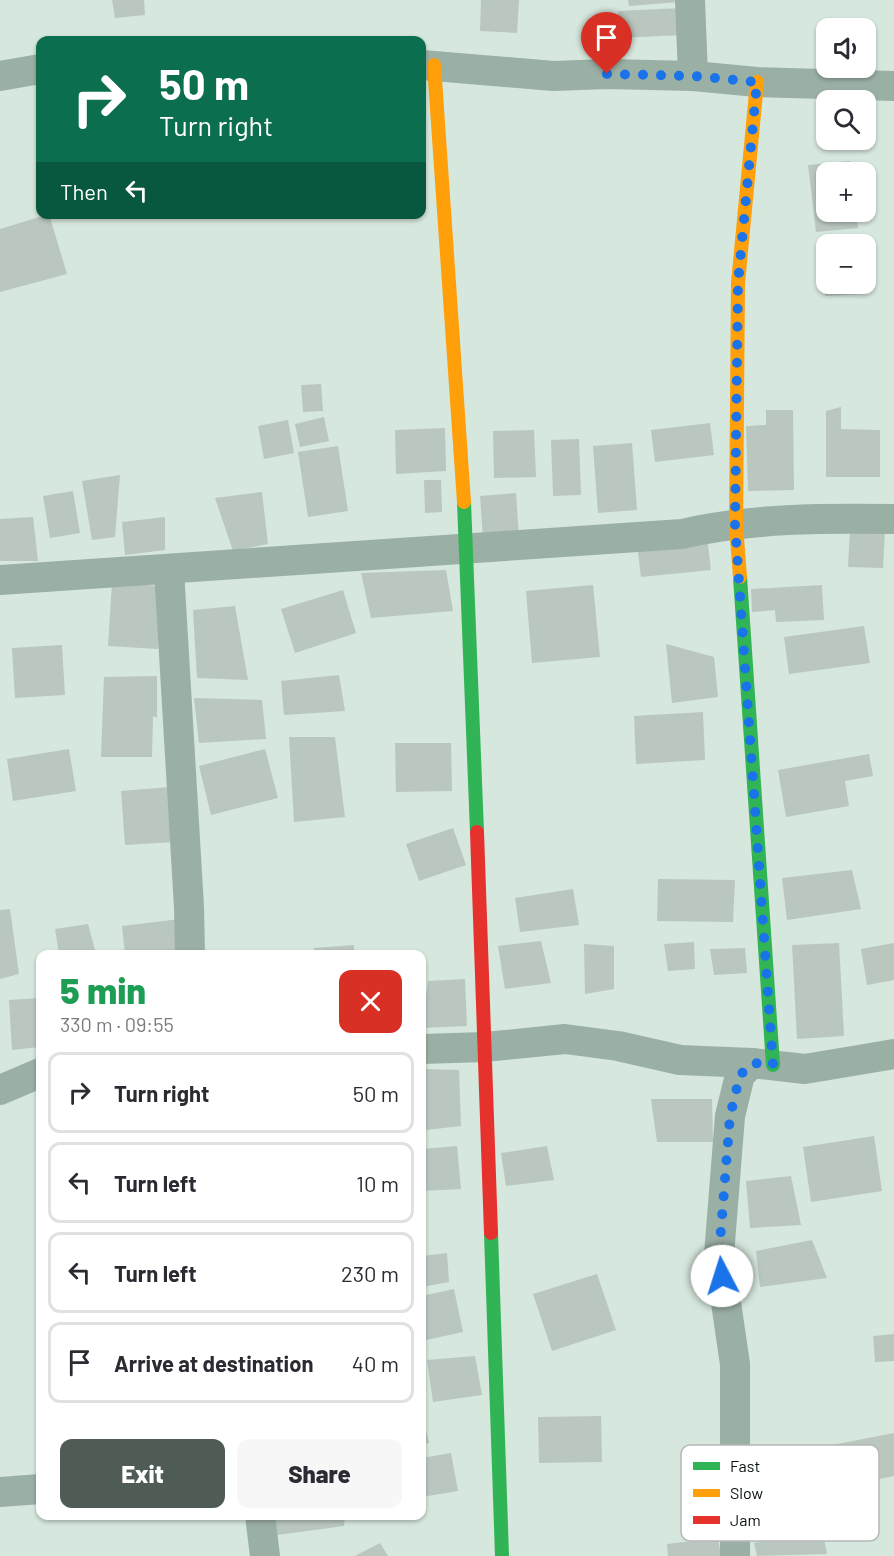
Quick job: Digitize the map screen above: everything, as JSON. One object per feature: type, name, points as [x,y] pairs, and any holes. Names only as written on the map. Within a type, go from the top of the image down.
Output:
[{"type":"street","points":[[690,0],[693,76]]},
{"type":"street","points":[[502,1556],[467,548],[428,65],[554,76],[607,74],[693,76],[757,82],[894,86]]},
{"type":"street","points":[[0,75],[36,70]]},
{"type":"street","points":[[757,82],[738,283],[735,525],[763,1064]]},
{"type":"street","points":[[0,580],[682,534],[735,525],[814,519],[894,519]]},
{"type":"street","points":[[169,570],[190,950]]},
{"type":"street","points":[[426,1048],[485,1047],[565,1039],[618,1046],[680,1060],[763,1064],[805,1069],[894,1054]]},
{"type":"street","points":[[735,1445],[735,1364],[719,1255],[730,1116],[740,1075],[763,1064]]},
{"type":"street","points":[[0,1090],[36,1075]]},
{"type":"street","points":[[0,1492],[36,1489]]},
{"type":"street","points":[[261,1520],[265,1556]]},
{"type":"building","points":[[112,0],[144,0],[145,15],[115,18]]},
{"type":"building","points":[[481,0],[519,0],[517,33],[480,31]]},
{"type":"building","points":[[628,0],[679,0],[679,2],[629,6]]},
{"type":"building","points":[[682,8],[683,35],[619,38],[618,11]]},
{"type":"building","points":[[816,164],[816,222],[857,222],[858,228],[816,232],[808,165]]},
{"type":"building","points":[[36,218],[50,219],[67,274],[0,292],[0,229]]},
{"type":"building","points":[[825,294],[868,294],[825,296]]},
{"type":"building","points":[[321,384],[323,411],[303,412],[301,385]]},
{"type":"building","points":[[841,407],[841,429],[880,430],[880,477],[826,477],[826,411]]},
{"type":"building","points":[[766,410],[793,410],[794,490],[748,491],[746,426],[766,425]]},
{"type":"building","points":[[324,417],[329,441],[300,447],[295,424]]},
{"type":"building","points":[[288,420],[294,453],[264,459],[258,426]]},
{"type":"building","points":[[710,423],[714,455],[655,462],[651,430]]},
{"type":"building","points":[[445,428],[446,471],[396,474],[395,430]]},
{"type":"building","points":[[534,430],[536,477],[494,478],[493,431]]},
{"type":"building","points":[[579,439],[581,495],[553,496],[551,440]]},
{"type":"building","points":[[632,443],[637,510],[598,513],[593,446]]},
{"type":"building","points":[[338,446],[348,511],[308,517],[298,452]]},
{"type":"building","points":[[120,475],[115,537],[92,540],[82,481]]},
{"type":"building","points":[[424,480],[441,480],[442,512],[425,513]]},
{"type":"building","points":[[73,491],[80,533],[50,538],[43,496]]},
{"type":"building","points":[[262,492],[268,544],[233,551],[215,498]]},
{"type":"building","points":[[516,493],[519,537],[483,539],[480,496]]},
{"type":"building","points":[[33,517],[38,561],[0,561],[0,519]]},
{"type":"building","points":[[165,517],[165,550],[125,555],[122,522]]},
{"type":"building","points":[[706,528],[711,570],[641,577],[636,536]]},
{"type":"building","points":[[850,528],[885,530],[883,568],[848,567]]},
{"type":"building","points":[[446,570],[453,611],[371,618],[361,573]]},
{"type":"building","points":[[112,583],[162,586],[158,649],[108,646]]},
{"type":"building","points":[[593,585],[600,657],[532,663],[526,591]]},
{"type":"building","points":[[822,585],[824,620],[776,622],[775,610],[752,612],[751,589]]},
{"type":"building","points":[[343,590],[356,633],[295,653],[281,609]]},
{"type":"building","points":[[235,606],[248,680],[197,678],[193,610]]},
{"type":"building","points":[[864,626],[870,663],[789,674],[784,637]]},
{"type":"building","points":[[666,644],[714,657],[718,697],[672,703]]},
{"type":"building","points":[[62,645],[65,695],[15,698],[12,648]]},
{"type":"building","points":[[339,675],[345,711],[284,715],[281,681]]},
{"type":"building","points":[[157,676],[157,718],[153,716],[152,757],[101,757],[104,677]]},
{"type":"building","points":[[194,698],[262,700],[266,739],[199,743]]},
{"type":"building","points":[[703,712],[705,760],[636,764],[634,716]]},
{"type":"building","points":[[289,737],[335,737],[345,817],[294,822]]},
{"type":"building","points":[[395,743],[451,743],[452,791],[396,792]]},
{"type":"building","points":[[69,749],[76,791],[13,801],[7,759]]},
{"type":"building","points":[[265,749],[278,798],[211,815],[199,766]]},
{"type":"building","points":[[869,754],[873,776],[845,781],[849,806],[786,817],[778,770]]},
{"type":"building","points":[[170,787],[175,842],[125,845],[121,791]]},
{"type":"building","points":[[453,828],[466,865],[419,881],[406,844]]},
{"type":"building","points":[[852,870],[861,909],[787,920],[782,878]]},
{"type":"building","points":[[658,879],[735,880],[733,922],[657,921]]},
{"type":"building","points":[[573,889],[579,925],[520,932],[515,898]]},
{"type":"building","points":[[10,909],[19,974],[0,979],[0,910]]},
{"type":"building","points":[[180,919],[184,950],[125,950],[122,926]]},
{"type":"building","points":[[88,924],[95,950],[58,950],[55,929]]},
{"type":"building","points":[[541,941],[551,983],[505,989],[498,946]]},
{"type":"building","points":[[694,942],[695,969],[668,971],[664,944]]},
{"type":"building","points":[[839,943],[844,1036],[797,1039],[792,945]]},
{"type":"building","points":[[894,943],[894,980],[867,985],[861,949]]},
{"type":"building","points":[[584,944],[614,946],[614,989],[585,994]]},
{"type":"building","points":[[354,945],[354,950],[314,950],[314,948]]},
{"type":"building","points":[[745,948],[747,973],[714,975],[710,949]]},
{"type":"building","points":[[465,979],[467,1026],[426,1028],[428,981]]},
{"type":"building","points":[[36,998],[36,1047],[12,1050],[9,1000]]},
{"type":"building","points":[[426,1069],[459,1070],[461,1126],[426,1130]]},
{"type":"building","points":[[651,1099],[712,1099],[713,1142],[657,1142]]},
{"type":"building","points":[[874,1136],[882,1191],[811,1202],[803,1147]]},
{"type":"building","points":[[457,1146],[461,1189],[426,1191],[426,1149]]},
{"type":"building","points":[[547,1146],[554,1180],[506,1186],[501,1153]]},
{"type":"building","points":[[791,1176],[801,1225],[750,1228],[746,1181]]},
{"type":"building","points":[[812,1240],[827,1278],[760,1287],[756,1251]]},
{"type":"building","points":[[447,1253],[449,1282],[426,1286],[426,1256]]},
{"type":"building","points":[[597,1274],[616,1330],[552,1351],[533,1294]]},
{"type":"building","points":[[454,1289],[463,1332],[426,1340],[426,1295]]},
{"type":"building","points":[[894,1334],[894,1361],[875,1362],[873,1336]]},
{"type":"building","points":[[475,1356],[482,1395],[433,1402],[427,1360]]},
{"type":"building","points":[[601,1416],[602,1462],[539,1463],[538,1417]]},
{"type":"building","points":[[894,1433],[894,1476],[879,1479],[879,1445],[832,1445]]},
{"type":"building","points":[[451,1453],[458,1491],[426,1496],[426,1457]]},
{"type":"building","points":[[268,1520],[345,1520],[344,1526],[270,1536]]},
{"type":"building","points":[[718,1541],[721,1556],[668,1556],[667,1544]]},
{"type":"building","points":[[824,1541],[827,1554],[757,1556],[754,1543]]},
{"type":"building","points":[[380,1543],[388,1556],[355,1556]]},
{"type":"traffic: fast","points":[[464,502],[477,832]]},
{"type":"traffic: fast","points":[[740,577],[773,1065]]},
{"type":"traffic: fast","points":[[491,1233],[502,1556]]},
{"type":"traffic: slow","points":[[434,65],[464,502]]},
{"type":"traffic: slow","points":[[740,577],[736,525],[738,283],[757,82]]},
{"type":"traffic: jam","points":[[477,832],[491,1233]]},
{"type":"route","points":[[607,74],[693,76],[757,82],[738,283],[735,525],[773,1065],[753,1063],[740,1075],[730,1116],[719,1255],[722,1276]]}]
